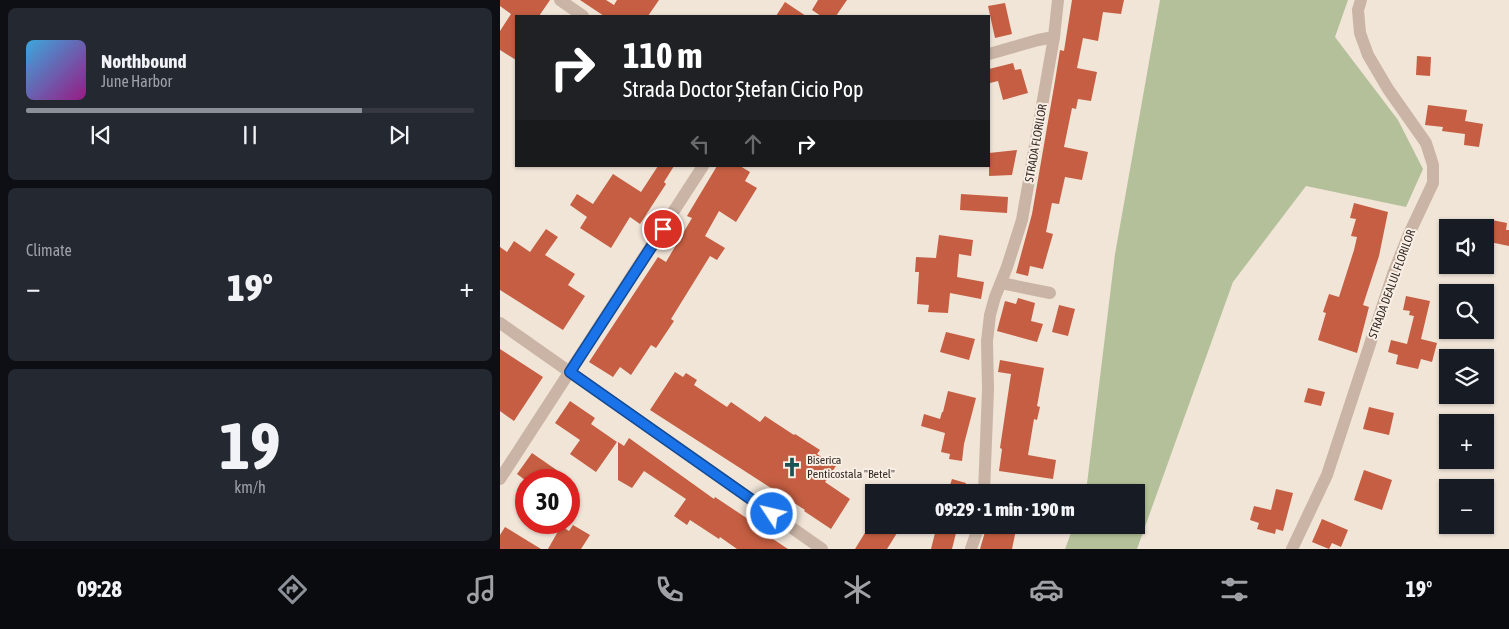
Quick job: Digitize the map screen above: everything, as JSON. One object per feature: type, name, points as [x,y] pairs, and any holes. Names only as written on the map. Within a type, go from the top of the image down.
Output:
[{"type":"street","points":[[560,0],[582,15]]},
{"type":"street","name":"STRADA FLORILOR","points":[[984,484],[988,399],[987,341],[990,315],[1022,220],[1054,37],[1058,0]]},
{"type":"street","name":"STRADA DEALUL FLORILOR","points":[[1292,549],[1328,475],[1393,274],[1433,183],[1433,165],[1426,144],[1388,89],[1368,55],[1360,33],[1358,10],[1361,0]]},
{"type":"street","points":[[990,54],[1054,37]]},
{"type":"street","points":[[500,479],[702,167]]},
{"type":"street","points":[[1001,283],[1050,292]]},
{"type":"street","points":[[500,323],[822,549]]},
{"type":"street","points":[[971,549],[975,534]]},
{"type":"green space","points":[[1160,0],[1348,0],[1335,37],[1398,120],[1423,169],[1406,207],[1306,186],[1233,282],[1145,527],[1145,484],[1087,484],[1115,254]]},
{"type":"green space","points":[[1071,534],[1142,534],[1137,549],[1065,549]]},
{"type":"building","points":[[500,0],[550,0],[540,15],[515,15],[515,59],[500,50],[500,31],[511,14],[500,6]]},
{"type":"building","points":[[580,0],[606,0],[614,5],[617,0],[659,0],[649,15],[602,15]]},
{"type":"building","points":[[818,0],[847,0],[837,15],[820,15],[812,10]]},
{"type":"building","points":[[1072,0],[1124,0],[1121,14],[1103,12],[1098,41],[1083,38],[1077,68],[1097,72],[1091,101],[1078,99],[1076,109],[1072,108],[1064,147],[1088,152],[1082,180],[1065,177],[1059,204],[1052,203],[1046,232],[1053,234],[1043,269],[1030,266],[1028,276],[1016,273],[1032,214],[1060,50],[1064,51]]},
{"type":"building","points":[[785,2],[804,15],[777,15]]},
{"type":"building","points":[[1005,3],[1012,34],[995,38],[988,6]]},
{"type":"building","points":[[1417,56],[1431,57],[1430,76],[1416,75]]},
{"type":"building","points":[[1013,63],[1015,70],[1021,69],[1028,93],[1003,100],[998,81],[990,83],[990,69]]},
{"type":"building","points":[[1428,105],[1467,110],[1465,121],[1483,124],[1479,147],[1464,145],[1465,134],[1442,131],[1443,127],[1425,125]]},
{"type":"building","points":[[1017,150],[1012,175],[989,176],[990,153]]},
{"type":"building","points":[[657,167],[673,167],[664,182],[666,184],[640,224],[630,217],[611,248],[580,228],[587,217],[570,205],[577,194],[593,204],[613,174],[641,192]]},
{"type":"building","points":[[716,167],[742,167],[750,172],[745,181],[757,188],[736,222],[719,211],[705,236],[725,248],[717,260],[710,256],[671,319],[674,321],[656,348],[651,345],[631,375],[620,367],[613,377],[589,362],[658,257],[666,262],[692,218],[687,216]]},
{"type":"building","points":[[961,194],[1008,197],[1007,213],[960,210]]},
{"type":"building","points":[[1354,203],[1388,212],[1379,256],[1363,305],[1369,307],[1357,353],[1318,340],[1326,313],[1323,312],[1329,294],[1339,297],[1354,250],[1357,237],[1351,236],[1356,219],[1350,218]]},
{"type":"building","points":[[1494,220],[1507,223],[1506,230],[1509,230],[1509,246],[1494,243]]},
{"type":"building","points":[[546,229],[558,237],[545,255],[575,274],[568,285],[585,296],[563,330],[500,290],[500,247],[507,252],[514,241],[530,252]]},
{"type":"building","points":[[939,235],[973,240],[971,256],[959,254],[957,277],[984,282],[981,299],[950,293],[948,313],[928,312],[929,305],[917,304],[919,272],[915,272],[916,257],[936,258]]},
{"type":"building","points":[[1406,296],[1430,301],[1421,339],[1437,343],[1432,362],[1421,359],[1418,369],[1396,364],[1398,355],[1388,352],[1391,340],[1407,344],[1414,316],[1409,315],[1410,311],[1403,310]]},
{"type":"building","points":[[1018,298],[1035,303],[1031,321],[1043,324],[1037,342],[997,331],[1005,301],[1016,304]]},
{"type":"building","points":[[1059,305],[1075,309],[1068,336],[1052,332]]},
{"type":"building","points":[[946,332],[975,339],[969,360],[940,352]]},
{"type":"building","points":[[500,349],[543,377],[514,421],[500,411]]},
{"type":"building","points":[[1000,360],[1044,368],[1037,406],[1040,407],[1037,420],[1034,419],[1028,455],[1056,460],[1053,479],[999,471],[1002,449],[1000,448],[1011,374],[998,372]]},
{"type":"building","points":[[675,372],[683,377],[686,373],[697,380],[694,385],[727,407],[731,402],[760,422],[765,416],[820,450],[817,454],[836,466],[825,482],[850,499],[831,529],[805,510],[650,410]]},
{"type":"building","points":[[1308,388],[1325,392],[1321,406],[1304,402]]},
{"type":"building","points":[[948,391],[976,398],[964,444],[962,461],[949,459],[950,454],[941,452],[945,433],[921,426],[924,414],[940,419]]},
{"type":"building","points":[[570,401],[595,418],[591,424],[617,442],[596,472],[570,454],[580,440],[555,423]]},
{"type":"building","points":[[1369,407],[1394,413],[1389,435],[1363,429]]},
{"type":"building","points":[[629,438],[714,499],[715,497],[763,529],[761,531],[788,549],[737,549],[690,520],[687,525],[674,516],[686,499],[644,471],[632,488],[618,480],[618,442],[624,446]]},
{"type":"building","points":[[532,453],[555,469],[521,469]]},
{"type":"building","points":[[1364,470],[1392,480],[1382,510],[1354,500]]},
{"type":"building","points":[[952,479],[966,483],[966,484],[950,484]]},
{"type":"building","points":[[1276,489],[1293,493],[1283,531],[1276,529],[1275,534],[1257,529],[1259,523],[1250,520],[1254,506],[1271,510]]},
{"type":"building","points":[[1322,519],[1348,530],[1341,547],[1332,543],[1329,549],[1312,542]]},
{"type":"building","points":[[505,527],[541,549],[500,549],[500,535]]},
{"type":"building","points":[[580,529],[590,535],[581,549],[548,549],[556,534],[580,534]]},
{"type":"building","points":[[865,533],[896,534],[887,549],[855,549]]},
{"type":"building","points":[[935,534],[956,534],[952,549],[931,549]]},
{"type":"building","points":[[984,534],[1015,534],[1012,549],[980,549]]},
{"type":"place","name":"Biserica Penticostala \"Betel\"","points":[[792,467]]},
{"type":"route","points":[[663,229],[570,372],[772,514]]}]
